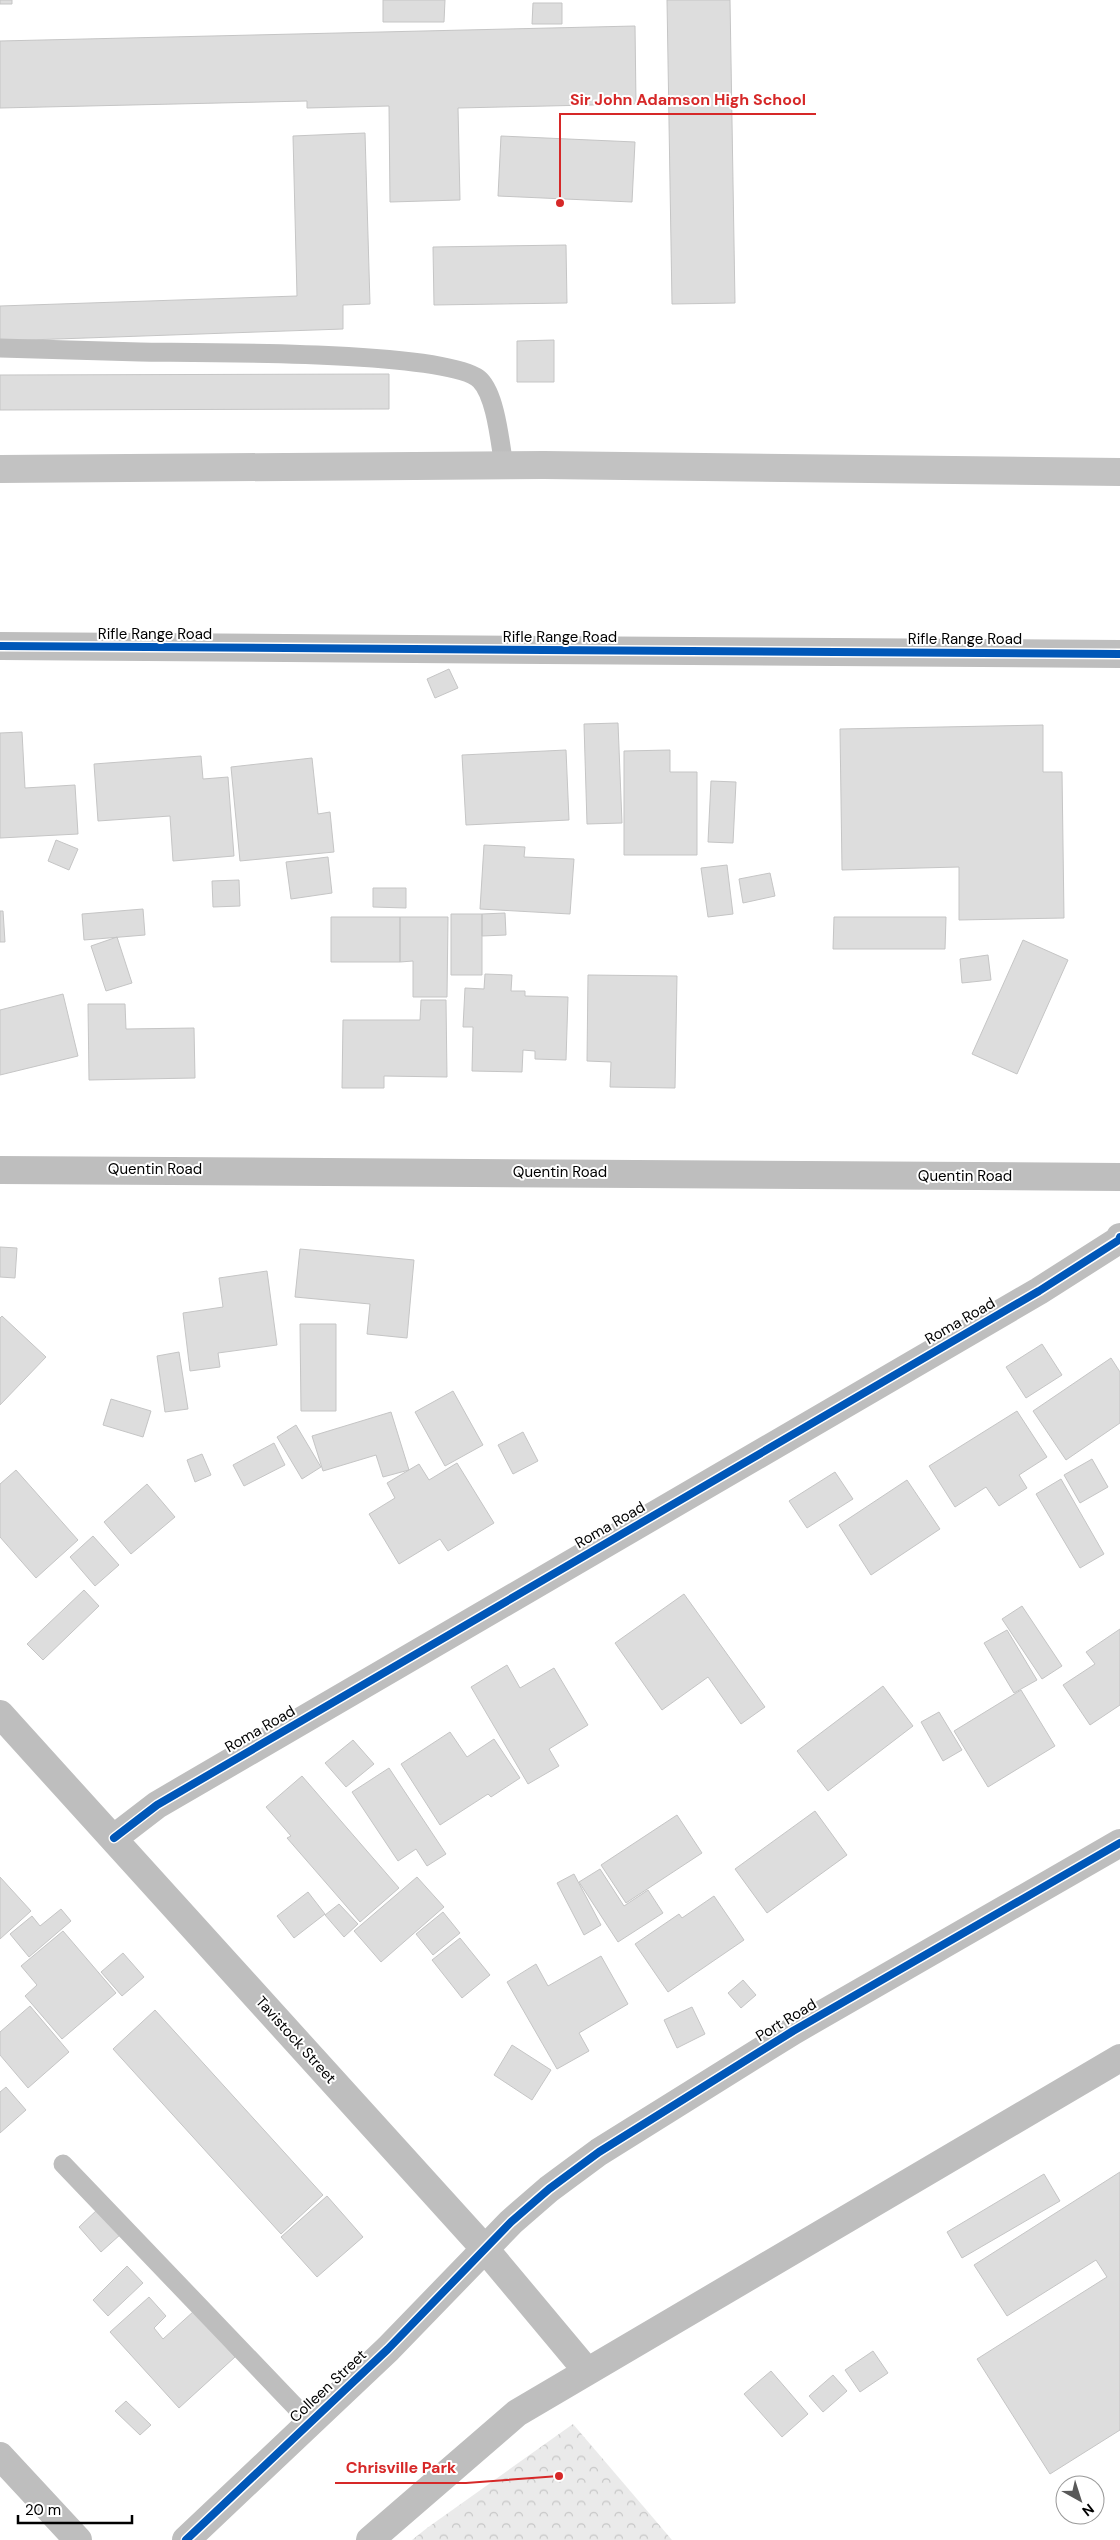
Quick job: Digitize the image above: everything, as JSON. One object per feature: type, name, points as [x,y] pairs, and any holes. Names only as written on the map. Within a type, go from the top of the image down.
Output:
[{"type":"main road","points":[[0,469],[504,466],[1120,472]]},
{"type":"street","name":"Rifle Range Road","points":[[0,646],[1120,654]]},
{"type":"street","name":"Quentin Road","points":[[0,1170],[1120,1177]]},
{"type":"street","name":"Roma Road","points":[[114,1838],[156,1806],[1086,1262],[1119,1240],[1120,1237]]},
{"type":"street","name":"Tavistock Street","points":[[0,1714],[485,2249],[586,2371]]},
{"type":"street","name":"Port Road","points":[[485,2249],[511,2222],[599,2152],[793,2031],[1120,1843]]},
{"type":"street","points":[[370,2540],[516,2413],[1120,2058]]},
{"type":"street","name":"Colleen Street","points":[[186,2540],[388,2349],[485,2249]]},
{"type":"street","points":[[0,2456],[78,2540]]},
{"type":"lane","points":[[0,348],[267,353],[447,366],[464,371],[479,379],[488,390],[504,466]]},
{"type":"lane","points":[[63,2164],[309,2422]]},
{"type":"green space","points":[[573,2424],[672,2540],[412,2540],[427,2528]]},
{"type":"building","points":[[0,0],[12,0],[12,4],[0,4]]},
{"type":"building","points":[[383,0],[445,0],[444,22],[383,22]]},
{"type":"building","points":[[667,0],[730,0],[735,303],[672,304]]},
{"type":"building","points":[[533,3],[562,3],[562,24],[532,24]]},
{"type":"building","points":[[635,26],[636,104],[458,108],[460,200],[390,202],[389,106],[307,108],[307,101],[0,108],[0,41]]},
{"type":"building","points":[[365,133],[370,304],[343,305],[343,329],[0,341],[0,306],[297,296],[293,136]]},
{"type":"building","points":[[501,136],[635,142],[632,202],[498,196]]},
{"type":"building","points":[[566,245],[567,303],[434,305],[433,247]]},
{"type":"building","points":[[554,340],[554,382],[517,382],[517,341]]},
{"type":"building","points":[[389,374],[389,409],[0,410],[0,375]]},
{"type":"building","points":[[449,669],[458,688],[435,698],[427,679]]},
{"type":"building","points":[[618,723],[622,823],[587,824],[584,724]]},
{"type":"building","points":[[1043,725],[1043,772],[1062,772],[1064,918],[959,920],[959,867],[842,870],[840,729]]},
{"type":"building","points":[[22,732],[25,788],[75,785],[78,834],[0,838],[0,733]]},
{"type":"building","points":[[566,750],[569,820],[466,825],[462,755]]},
{"type":"building","points":[[670,750],[670,772],[697,772],[697,855],[624,855],[624,751]]},
{"type":"building","points":[[201,756],[203,779],[228,777],[234,856],[173,861],[170,816],[98,821],[94,764]]},
{"type":"building","points":[[312,758],[318,814],[330,812],[334,852],[240,861],[231,767]]},
{"type":"building","points":[[711,781],[736,782],[733,843],[708,842]]},
{"type":"building","points":[[56,840],[78,849],[69,870],[48,861]]},
{"type":"building","points":[[484,845],[525,847],[524,857],[574,859],[570,914],[480,909]]},
{"type":"building","points":[[328,857],[332,893],[291,899],[286,862]]},
{"type":"building","points":[[727,865],[733,914],[708,917],[701,868]]},
{"type":"building","points":[[770,873],[775,896],[743,903],[739,879]]},
{"type":"building","points":[[239,880],[240,906],[213,907],[212,881]]},
{"type":"building","points":[[373,888],[406,888],[406,908],[373,907]]},
{"type":"building","points":[[143,909],[145,935],[84,940],[82,914]]},
{"type":"building","points":[[0,911],[3,911],[5,942],[0,942]]},
{"type":"building","points":[[505,913],[506,935],[482,936],[482,914]]},
{"type":"building","points":[[451,914],[482,914],[482,975],[451,975]]},
{"type":"building","points":[[331,917],[400,917],[400,962],[331,962]]},
{"type":"building","points":[[400,917],[448,917],[447,997],[413,997],[413,961],[400,962]]},
{"type":"building","points":[[834,917],[946,917],[945,949],[833,949]]},
{"type":"building","points":[[117,937],[132,983],[106,991],[91,946]]},
{"type":"building","points":[[1023,940],[1068,960],[1017,1074],[972,1054]]},
{"type":"building","points":[[988,955],[991,980],[962,983],[960,959]]},
{"type":"building","points":[[485,974],[512,975],[511,991],[525,991],[525,996],[568,997],[566,1060],[535,1059],[535,1051],[523,1050],[522,1072],[472,1071],[473,1027],[463,1027],[465,988],[484,989]]},
{"type":"building","points":[[588,975],[677,976],[675,1088],[610,1087],[611,1062],[587,1061]]},
{"type":"building","points":[[63,994],[78,1056],[0,1075],[0,1010]]},
{"type":"building","points":[[421,1000],[446,1000],[447,1077],[384,1076],[384,1088],[342,1088],[343,1020],[420,1020]]},
{"type":"building","points":[[88,1004],[125,1004],[126,1029],[194,1028],[195,1078],[89,1080]]},
{"type":"building","points":[[0,1247],[17,1248],[15,1278],[0,1277]]},
{"type":"building","points":[[300,1249],[414,1260],[407,1338],[367,1334],[370,1304],[295,1297]]},
{"type":"building","points":[[267,1271],[277,1345],[218,1353],[220,1367],[190,1371],[183,1313],[223,1307],[219,1278]]},
{"type":"building","points":[[2,1316],[46,1357],[0,1405],[0,1318]]},
{"type":"building","points":[[300,1324],[336,1324],[336,1411],[301,1411]]},
{"type":"building","points":[[1042,1344],[1062,1375],[1026,1398],[1006,1367]]},
{"type":"building","points":[[179,1352],[188,1409],[165,1412],[157,1356]]},
{"type":"building","points":[[1111,1358],[1120,1372],[1120,1423],[1066,1460],[1033,1411]]},
{"type":"building","points":[[453,1391],[483,1445],[445,1466],[415,1412]]},
{"type":"building","points":[[111,1399],[151,1411],[143,1437],[103,1425]]},
{"type":"building","points":[[1017,1411],[1047,1457],[1019,1475],[1027,1488],[999,1506],[986,1487],[955,1507],[929,1466]]},
{"type":"building","points":[[391,1412],[409,1470],[383,1477],[376,1455],[323,1471],[312,1436]]},
{"type":"building","points":[[296,1425],[321,1467],[302,1479],[277,1437]]},
{"type":"building","points":[[523,1432],[538,1461],[513,1474],[498,1445]]},
{"type":"building","points":[[274,1443],[285,1465],[244,1486],[233,1465]]},
{"type":"building","points":[[202,1454],[211,1475],[195,1482],[187,1460]]},
{"type":"building","points":[[1092,1459],[1108,1487],[1080,1503],[1064,1475]]},
{"type":"building","points":[[457,1463],[494,1523],[448,1551],[440,1539],[399,1564],[369,1514],[395,1498],[387,1483],[419,1464],[429,1480]]},
{"type":"building","points":[[16,1470],[78,1540],[36,1578],[0,1537],[0,1484]]},
{"type":"building","points":[[835,1472],[853,1499],[807,1528],[789,1501]]},
{"type":"building","points":[[1061,1479],[1104,1554],[1080,1568],[1036,1494]]},
{"type":"building","points":[[907,1480],[940,1529],[871,1575],[839,1525]]},
{"type":"building","points":[[147,1484],[175,1517],[131,1554],[104,1522]]},
{"type":"building","points":[[93,1536],[119,1565],[95,1586],[70,1557]]},
{"type":"building","points":[[84,1590],[99,1606],[43,1660],[27,1644]]},
{"type":"building","points":[[684,1594],[765,1707],[741,1724],[708,1677],[662,1710],[615,1643]]},
{"type":"building","points":[[1022,1606],[1062,1666],[1042,1679],[1002,1619]]},
{"type":"building","points":[[1120,1629],[1120,1705],[1090,1725],[1063,1685],[1095,1664],[1086,1652]]},
{"type":"building","points":[[1007,1630],[1037,1680],[1014,1693],[984,1643]]},
{"type":"building","points":[[507,1665],[520,1688],[554,1668],[588,1725],[549,1749],[559,1766],[528,1784],[471,1687]]},
{"type":"building","points":[[883,1686],[913,1726],[828,1791],[797,1751]]},
{"type":"building","points":[[1021,1690],[1055,1746],[988,1787],[954,1731]]},
{"type":"building","points":[[939,1712],[962,1750],[943,1761],[921,1722]]},
{"type":"building","points":[[450,1732],[467,1757],[494,1739],[520,1778],[491,1797],[488,1794],[440,1825],[401,1764]]},
{"type":"building","points":[[353,1740],[374,1764],[346,1787],[325,1763]]},
{"type":"building","points":[[389,1768],[446,1854],[427,1866],[416,1849],[398,1861],[352,1792]]},
{"type":"building","points":[[302,1776],[399,1888],[360,1922],[287,1838],[291,1836],[266,1807]]},
{"type":"building","points":[[815,1811],[847,1855],[767,1913],[735,1869]]},
{"type":"building","points":[[677,1815],[702,1853],[626,1903],[601,1865]]},
{"type":"building","points":[[600,1869],[624,1906],[648,1890],[663,1913],[618,1942],[579,1882]]},
{"type":"building","points":[[574,1874],[601,1925],[584,1935],[557,1883]]},
{"type":"building","points":[[0,1877],[31,1911],[0,1939]]},
{"type":"building","points":[[417,1877],[444,1907],[381,1962],[354,1931]]},
{"type":"building","points":[[308,1892],[325,1914],[294,1938],[277,1916]]},
{"type":"building","points":[[714,1896],[744,1940],[668,1992],[635,1944],[679,1914],[682,1918]]},
{"type":"building","points":[[339,1904],[358,1924],[344,1937],[325,1915]]},
{"type":"building","points":[[61,1909],[71,1921],[29,1957],[10,1934],[32,1916],[40,1926]]},
{"type":"building","points":[[443,1912],[460,1933],[433,1955],[416,1934]]},
{"type":"building","points":[[63,1931],[116,1993],[62,2039],[25,1996],[37,1985],[21,1966]]},
{"type":"building","points":[[460,1938],[490,1975],[462,1998],[432,1960]]},
{"type":"building","points":[[123,1953],[144,1977],[122,1996],[101,1972]]},
{"type":"building","points":[[601,1956],[628,2004],[579,2033],[589,2051],[557,2069],[507,1982],[536,1964],[548,1986]]},
{"type":"building","points":[[743,1980],[756,1995],[741,2008],[728,1993]]},
{"type":"building","points":[[30,2006],[69,2052],[28,2088],[0,2055],[0,2032]]},
{"type":"building","points":[[692,2007],[705,2034],[677,2048],[664,2020]]},
{"type":"building","points":[[155,2010],[323,2195],[281,2234],[113,2049]]},
{"type":"building","points":[[512,2045],[551,2070],[532,2100],[494,2075]]},
{"type":"building","points":[[6,2087],[26,2110],[0,2133],[0,2092]]},
{"type":"building","points":[[1120,2172],[1120,2430],[1050,2474],[977,2359],[1107,2277],[1096,2260],[1007,2316],[974,2265]]},
{"type":"building","points":[[1044,2174],[1060,2201],[962,2258],[947,2232]]},
{"type":"building","points":[[327,2196],[363,2237],[317,2277],[281,2237]]},
{"type":"building","points":[[98,2209],[121,2234],[101,2252],[79,2227]]},
{"type":"building","points":[[127,2266],[143,2283],[108,2316],[93,2300]]},
{"type":"building","points":[[149,2297],[166,2316],[154,2328],[163,2339],[194,2311],[235,2357],[179,2408],[110,2332]]},
{"type":"building","points":[[873,2351],[888,2373],[860,2392],[845,2370]]},
{"type":"building","points":[[771,2371],[808,2414],[782,2437],[744,2394]]},
{"type":"building","points":[[833,2375],[847,2391],[823,2412],[809,2396]]},
{"type":"building","points":[[126,2401],[151,2425],[140,2435],[115,2411]]},
{"type":"cycle path","points":[[0,646],[1120,654]]},
{"type":"cycle path","points":[[114,1838],[157,1805],[1039,1291],[1119,1240],[1120,1237]]},
{"type":"cycle path","points":[[186,2540],[388,2349],[511,2222],[549,2189],[599,2152],[793,2031],[1120,1843]]},
{"type":"place","name":"Sir John Adamson High School","points":[[560,203]]},
{"type":"place","name":"Chrisville Park","points":[[559,2476]]}]
